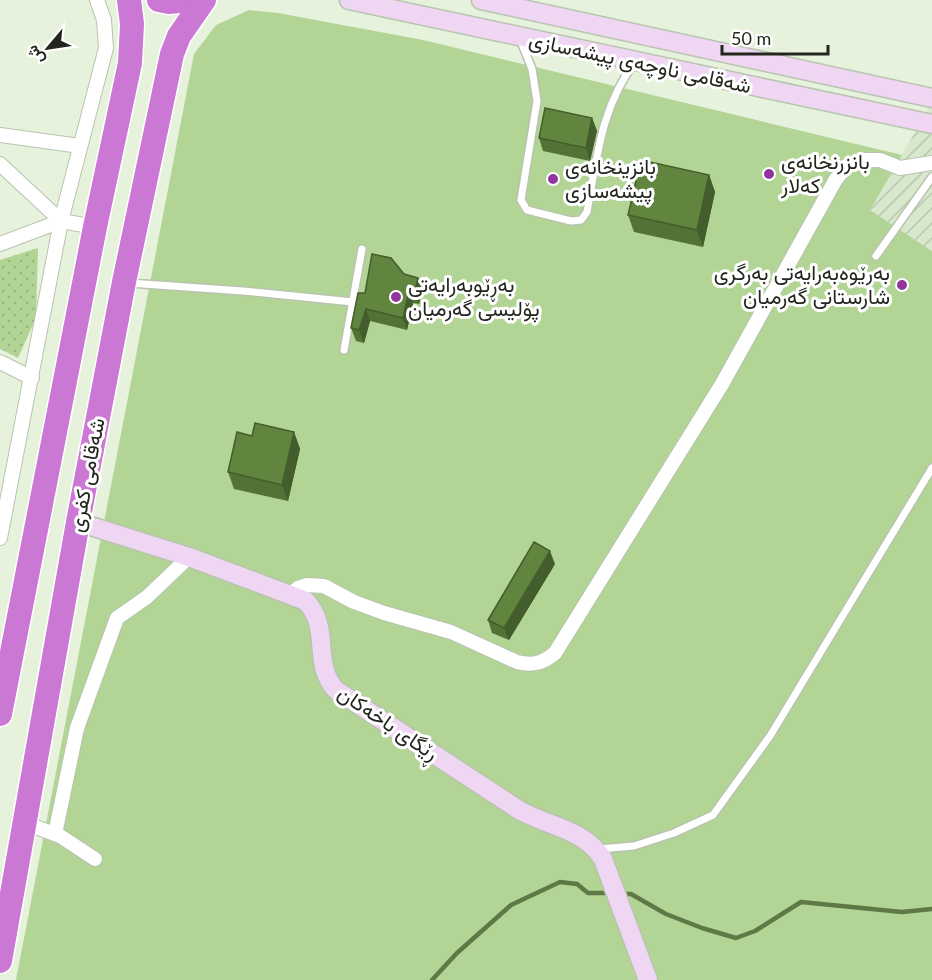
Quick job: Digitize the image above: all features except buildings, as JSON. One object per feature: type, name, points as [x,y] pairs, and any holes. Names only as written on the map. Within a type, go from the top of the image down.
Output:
[{"type":"highway","name":"شەقامی کفری","points":[[0,714],[129,63],[132,24],[129,0]]},
{"type":"highway","points":[[159,0],[170,2],[189,0]]},
{"type":"highway","name":"شەقامی کفری","points":[[0,961],[123,282],[172,54],[182,30],[204,0]]},
{"type":"main road","name":"شەقامی ناوچەی پیشەسازی","points":[[349,0],[932,124]]},
{"type":"main road","name":"شەقامی ناوچەی پیشەسازی","points":[[482,0],[932,98]]},
{"type":"main road","name":"ڕێگای باخەکان","points":[[78,522],[189,557],[306,601],[315,611],[322,642],[323,670],[328,681],[336,690],[519,810],[576,834],[599,854]]},
{"type":"main road","points":[[599,854],[648,980]]},
{"type":"street","points":[[0,538],[4,501],[32,378],[61,221],[106,48],[105,20],[97,0]]},
{"type":"street","points":[[0,135],[80,146]]},
{"type":"street","points":[[291,594],[307,585],[324,586],[354,602],[451,632],[517,662],[528,665],[548,659],[555,653],[722,384],[836,179],[847,166],[862,160],[880,160],[900,168],[932,163]]},
{"type":"street","points":[[0,164],[61,221]]},
{"type":"street","points":[[0,244],[61,221],[95,227]]},
{"type":"street","points":[[0,362],[32,378]]},
{"type":"street","points":[[56,834],[77,728],[117,618],[147,597],[189,557]]},
{"type":"street","points":[[25,823],[56,834],[95,859]]},
{"type":"lane","points":[[519,37],[526,50],[537,101],[521,200],[527,210],[571,221],[581,220],[587,212],[604,125],[615,94],[635,62]]},
{"type":"lane","points":[[535,110],[547,113]]},
{"type":"lane","points":[[592,123],[604,125]]},
{"type":"lane","points":[[876,256],[932,177]]},
{"type":"lane","points":[[344,350],[362,249]]},
{"type":"lane","points":[[123,282],[352,302]]},
{"type":"lane","points":[[599,854],[634,846],[713,815],[770,736],[932,468]]},
{"type":"shaded area","points":[[932,103],[932,251],[870,210]]},
{"type":"green space","points":[[249,10],[278,13],[423,40],[902,155],[870,210],[932,251],[932,980],[16,980],[194,54],[216,25]]},
{"type":"green space","points":[[38,248],[36,318],[18,358],[0,349],[0,260]]},
{"type":"waterway","points":[[432,980],[457,953],[511,905],[560,882],[577,884],[588,893],[610,893]]},
{"type":"waterway","points":[[621,894],[631,894],[666,914],[736,938],[755,931],[801,902],[902,912],[932,909]]},
{"type":"place","name":"بانزرنخانەی کەلار","points":[[769,174]]},
{"type":"place","name":"بانزینخانەی پیشەسازی","points":[[553,179]]},
{"type":"place","name":"بەرێوەبەرایەتی بەرگری شارستانی گەرمیان","points":[[902,285]]},
{"type":"place","name":"بەڕێوبەرایەتی پۆلیسی گەرمیان","points":[[396,297]]}]
